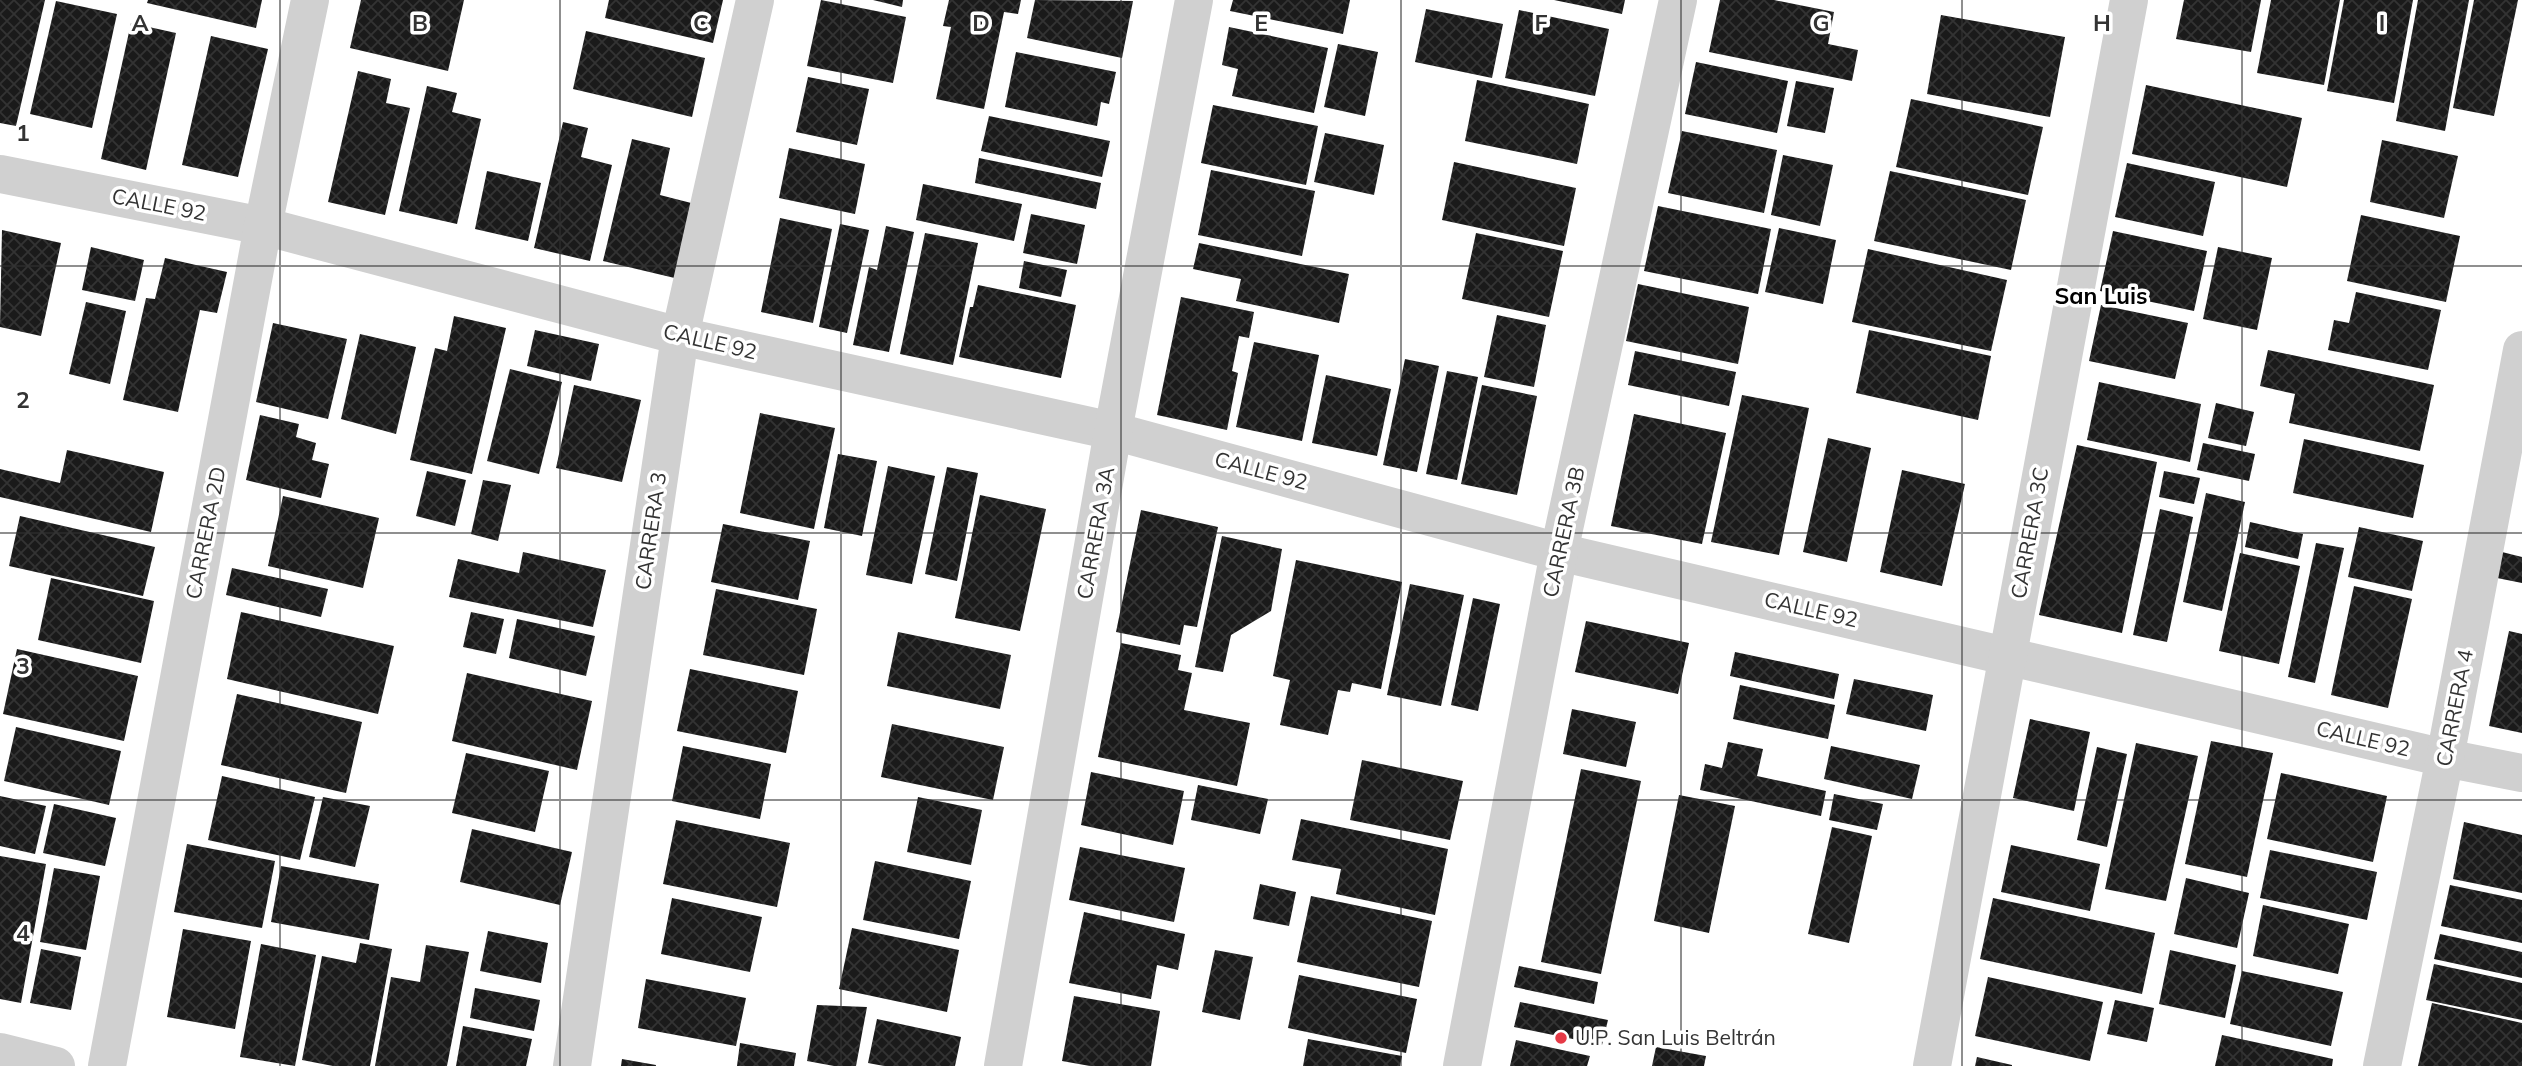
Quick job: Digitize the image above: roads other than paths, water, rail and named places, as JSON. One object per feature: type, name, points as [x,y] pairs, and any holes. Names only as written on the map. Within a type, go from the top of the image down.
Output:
[{"type":"street","name":"CARRERA 2D","points":[[107,1066],[264,226],[310,0]]},
{"type":"street","name":"CARRERA 3","points":[[572,1066],[680,336],[755,0]]},
{"type":"street","name":"CARRERA 3A","points":[[1003,1066],[1113,431],[1194,0]]},
{"type":"street","name":"CARRERA 3B","points":[[1462,1066],[1559,552],[1678,0]]},
{"type":"street","name":"CARRERA 3C","points":[[1931,1066],[2129,0]]},
{"type":"street","name":"CALLE 92","points":[[0,174],[264,226],[680,336],[1113,431],[1559,552],[2445,758],[2522,773]]},
{"type":"street","name":"CARRERA 4","points":[[2382,1066],[2445,758],[2522,350]]},
{"type":"street","points":[[0,1052],[57,1066]]},
{"type":"place","name":"U.P. San Luis Beltrán","points":[[1561,1038]]},
{"type":"district","name":"San Luis","points":[[2101,296]]}]
